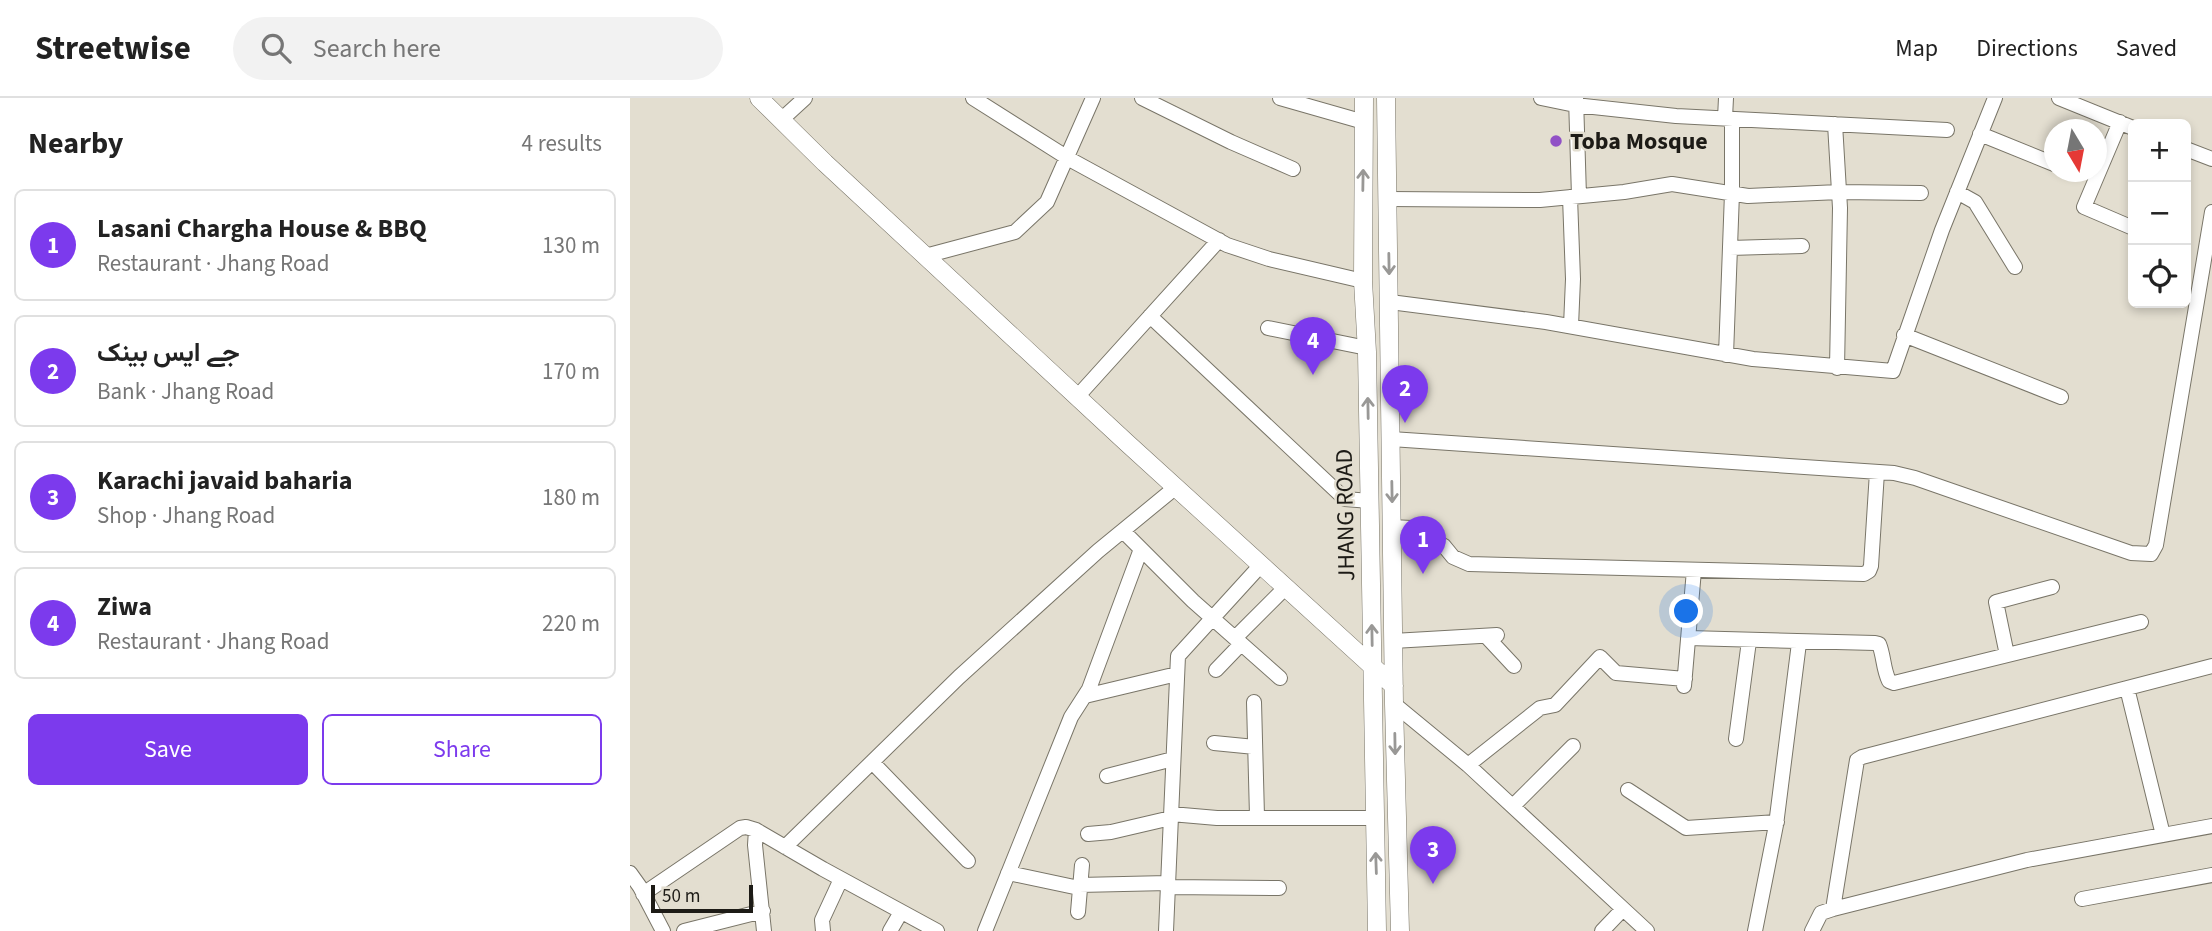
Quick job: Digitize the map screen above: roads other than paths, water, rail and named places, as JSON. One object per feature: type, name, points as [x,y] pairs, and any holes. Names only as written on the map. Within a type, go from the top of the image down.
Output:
[{"type":"main road","points":[[759,98],[1077,397],[1394,686]]},
{"type":"main road","name":"JHANG ROAD","points":[[1363,98],[1363,281],[1367,348],[1377,931]]},
{"type":"main road","name":"JHANG ROAD","points":[[1386,98],[1399,931]]},
{"type":"street","points":[[782,120],[804,98]]},
{"type":"street","points":[[973,98],[1066,157],[1219,240],[1269,259],[1363,281]]},
{"type":"street","points":[[925,256],[1015,232],[1047,201],[1093,98]]},
{"type":"street","points":[[1142,98],[1293,169]]},
{"type":"street","points":[[1280,98],[1364,122]]},
{"type":"street","points":[[1541,98],[1676,116],[1947,130]]},
{"type":"street","points":[[1726,98],[1732,193],[1726,355]]},
{"type":"street","points":[[1390,302],[1571,326],[1753,359],[1893,371],[1957,192],[1995,98]]},
{"type":"street","points":[[2062,99],[2126,125],[2084,206],[2128,226]]},
{"type":"street","points":[[1571,326],[1575,102]]},
{"type":"street","points":[[1835,124],[1839,192],[1837,368]]},
{"type":"street","points":[[1980,134],[2044,160]]},
{"type":"street","points":[[2191,151],[2212,159]]},
{"type":"street","points":[[1388,199],[1540,200],[1672,184],[1748,196],[1921,192]]},
{"type":"street","points":[[1957,192],[1975,202],[2015,267]]},
{"type":"street","points":[[1391,439],[1877,472],[1915,478],[2131,553],[2151,554],[2156,545],[2212,212]]},
{"type":"street","points":[[1077,397],[1219,240]]},
{"type":"street","points":[[1730,248],[1802,246]]},
{"type":"street","points":[[1150,316],[1345,499],[1370,501]]},
{"type":"street","points":[[1268,328],[1367,348]]},
{"type":"street","points":[[1904,335],[2061,397]]},
{"type":"street","points":[[1392,527],[1411,528],[1444,546],[1453,557],[1468,564],[1864,574],[1871,566],[1877,472]]},
{"type":"street","points":[[785,847],[960,677],[1176,487]]},
{"type":"street","points":[[1123,531],[1212,618],[1280,678]]},
{"type":"street","points":[[985,931],[1071,718],[1085,695],[1098,664],[1141,549]]},
{"type":"street","points":[[1166,931],[1178,656],[1260,566]]},
{"type":"street","points":[[1468,765],[1540,708],[1555,705],[1600,657],[1616,673],[1684,682],[1694,570]]},
{"type":"street","points":[[2007,655],[1996,602],[2052,587]]},
{"type":"street","points":[[1216,670],[1285,588]]},
{"type":"street","points":[[1688,638],[1879,644],[1886,676],[1894,683],[2141,622]]},
{"type":"street","points":[[1393,641],[1492,636],[1514,666]]},
{"type":"street","points":[[1736,738],[1749,641]]},
{"type":"street","points":[[1755,931],[1777,822],[1799,643]]},
{"type":"street","points":[[1833,909],[1857,760],[2212,666]]},
{"type":"street","points":[[1085,695],[1177,674]]},
{"type":"street","points":[[2127,688],[2163,835]]},
{"type":"street","points":[[1254,702],[1257,817]]},
{"type":"street","points":[[1394,704],[1468,765],[1647,931]]},
{"type":"street","points":[[1214,743],[1255,747]]},
{"type":"street","points":[[1513,806],[1573,746]]},
{"type":"street","points":[[1107,776],[1173,759]]},
{"type":"street","points":[[872,762],[968,861]]},
{"type":"street","points":[[1628,790],[1686,828],[1777,822]]},
{"type":"street","points":[[1088,834],[1111,832],[1171,816],[1374,818]]},
{"type":"street","points":[[638,890],[740,828],[746,827],[756,830],[937,931]]},
{"type":"street","points":[[1812,931],[1821,913],[1833,909],[2026,860],[2211,829]]},
{"type":"street","points":[[756,830],[755,845],[764,931]]},
{"type":"street","points":[[1078,912],[1082,865]]},
{"type":"street","points":[[630,873],[663,931]]},
{"type":"street","points":[[1008,873],[1079,887],[1168,885],[1279,888]]},
{"type":"street","points":[[2082,899],[2212,876]]},
{"type":"street","points":[[823,931],[822,920],[841,879]]},
{"type":"street","points":[[1602,931],[1623,909]]},
{"type":"street","points":[[684,931],[763,911]]},
{"type":"street","points":[[890,931],[901,912]]},
{"type":"place","name":"Toba Mosque","points":[[1556,141]]},
{"type":"place","name":"Ziwa","points":[[1313,375]]},
{"type":"place","name":"جے ایس بینک","points":[[1405,423]]},
{"type":"place","name":"Lasani Chargha House & BBQ","points":[[1423,574]]},
{"type":"place","name":"Karachi javaid baharia","points":[[1433,884]]}]
